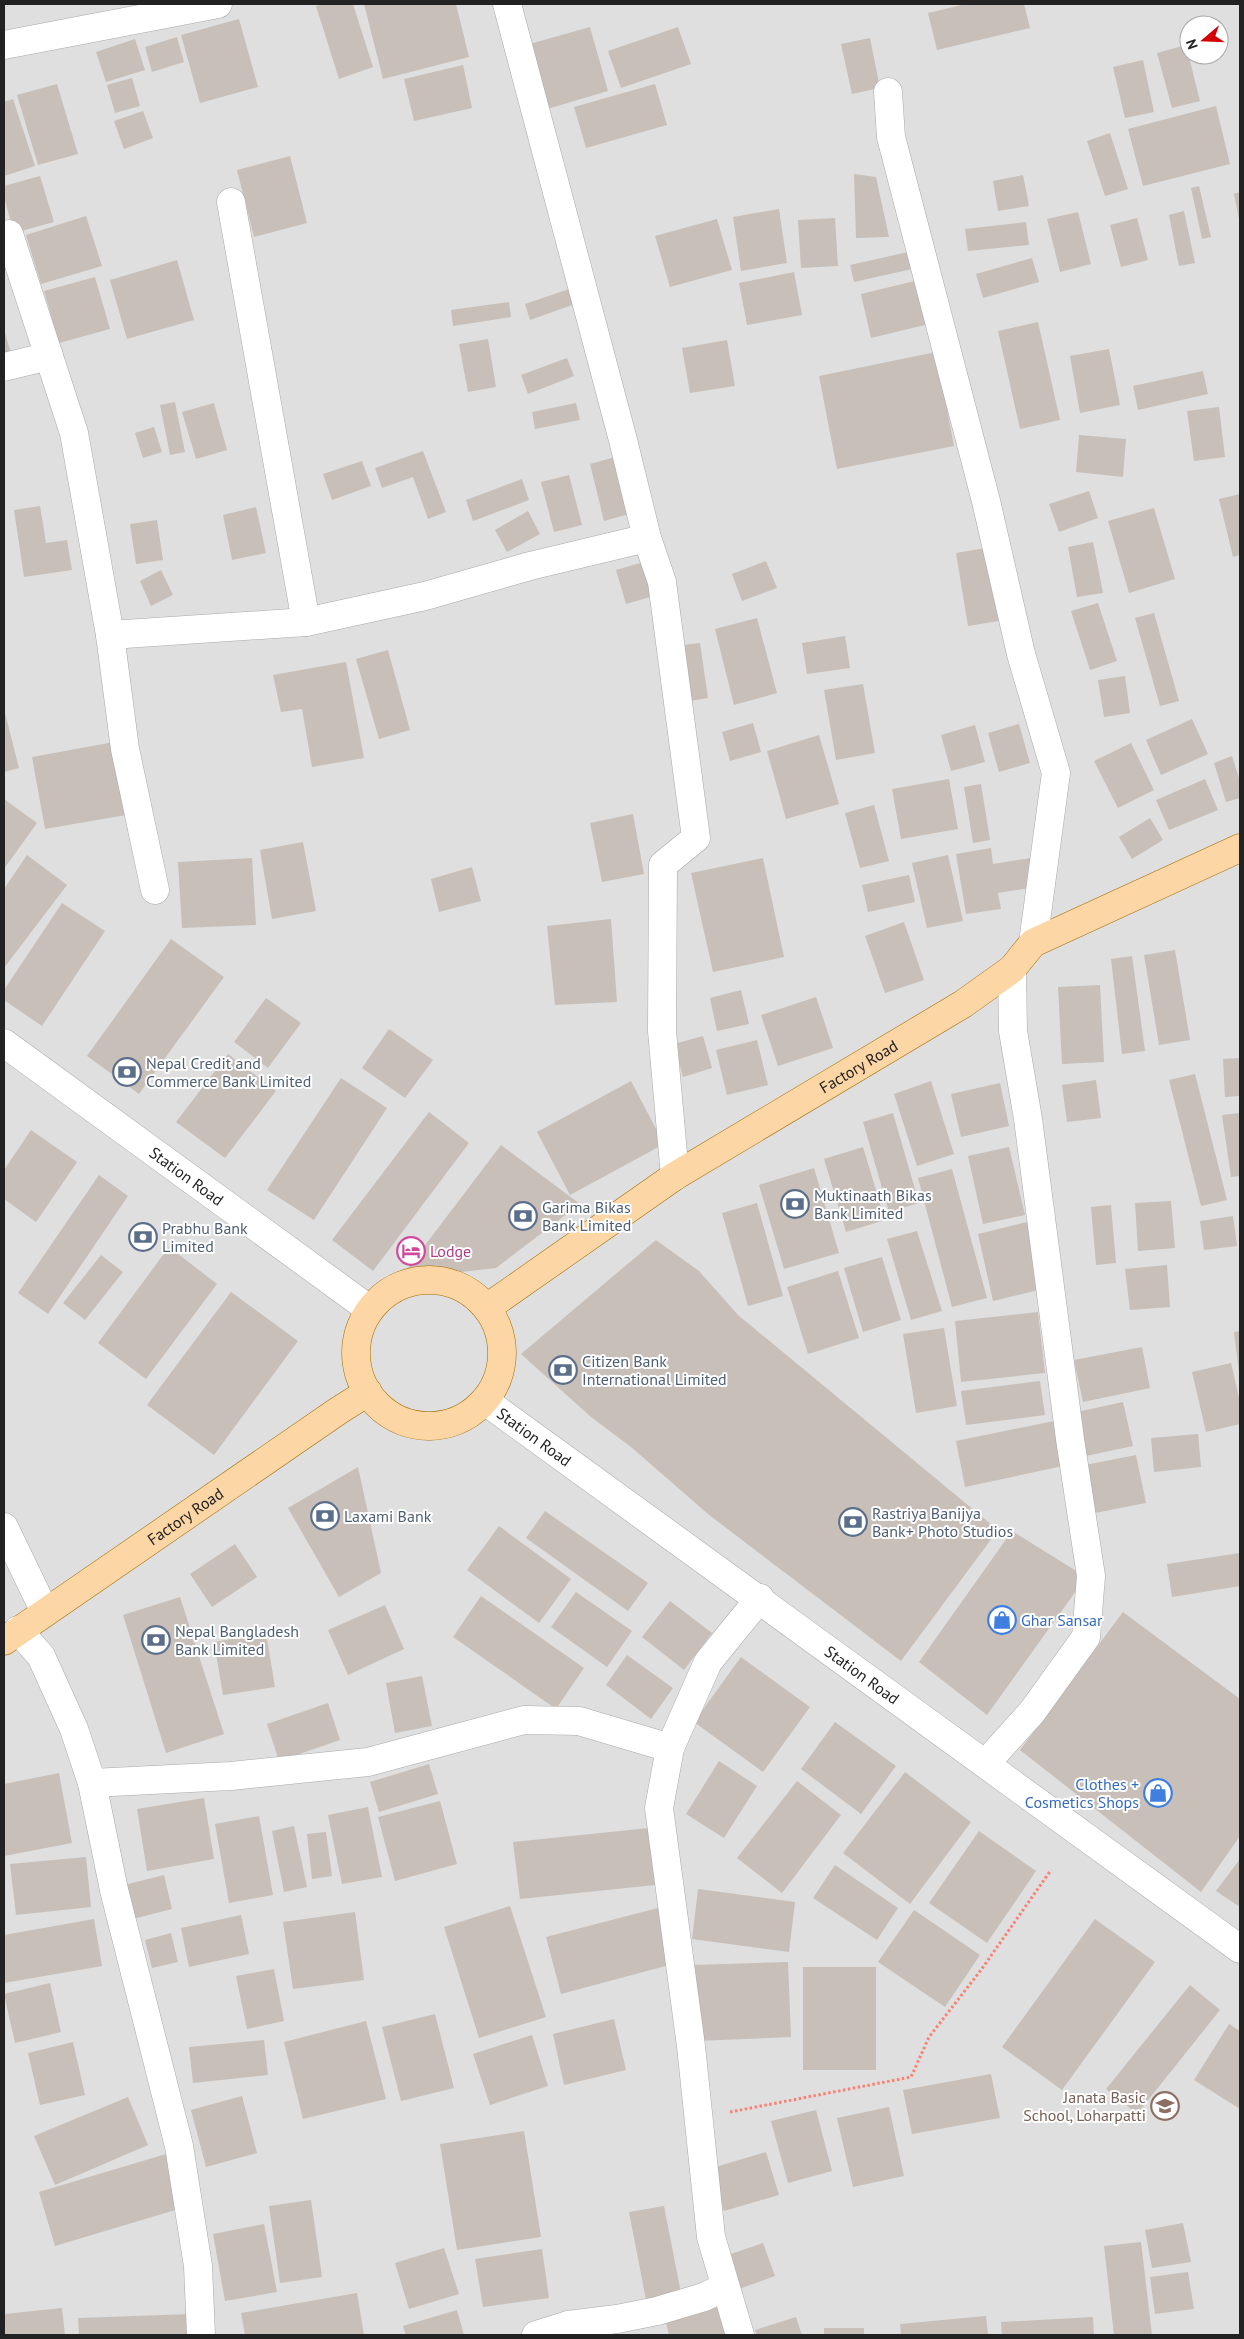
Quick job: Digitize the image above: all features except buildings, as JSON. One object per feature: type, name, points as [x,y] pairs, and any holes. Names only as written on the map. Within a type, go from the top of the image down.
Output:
[{"type":"main road","name":"Factory Road","points":[[488,1307],[675,1176],[963,1004],[1012,969],[1033,943],[1240,848]]},
{"type":"main road","points":[[428,1279],[450,1282],[471,1292],[488,1307],[499,1330],[503,1354],[498,1379],[486,1401],[467,1417],[443,1426],[418,1426],[394,1418],[375,1403],[361,1382],[356,1357],[358,1332],[369,1310],[385,1293],[405,1283],[428,1279]]},
{"type":"main road","name":"Factory Road","points":[[11,1636],[368,1392]]},
{"type":"street","points":[[4,45],[218,4]]},
{"type":"street","points":[[507,4],[623,440],[647,538],[662,582],[696,838],[663,865],[662,1030],[675,1176]]},
{"type":"street","points":[[888,92],[891,137],[986,501],[1021,654],[1056,773],[1033,943]]},
{"type":"street","points":[[231,202],[306,622]]},
{"type":"street","points":[[9,234],[74,433],[110,635],[125,748],[155,890]]},
{"type":"street","points":[[4,367],[49,356]]},
{"type":"street","points":[[110,635],[306,622],[424,596],[530,566],[647,538]]},
{"type":"street","points":[[986,1762],[1032,1712],[1086,1637],[1091,1576],[1070,1439],[1028,1119],[1013,1031],[1012,969]]},
{"type":"street","name":"Station Road","points":[[4,1043],[369,1310]]},
{"type":"street","name":"Station Road","points":[[486,1401],[986,1762],[1240,1949]]},
{"type":"street","points":[[4,1527],[46,1612]]},
{"type":"street","points":[[740,2335],[711,2237],[699,2117],[659,1808],[670,1748],[708,1662],[760,1598]]},
{"type":"street","points":[[11,1636],[41,1656],[74,1729],[92,1783],[114,1890],[179,2146],[198,2266],[201,2335]]},
{"type":"street","points":[[92,1783],[231,1776],[368,1762],[524,1720],[579,1721],[670,1748]]},
{"type":"street","points":[[536,2335],[568,2325],[617,2319],[657,2311],[704,2297],[725,2287]]},
{"type":"path","points":[[699,2117],[911,2077],[929,2037],[981,1970],[1051,1870]]},
{"type":"shaded area","points":[[4,4],[1240,4],[1240,2335],[4,2335]]},
{"type":"place","name":"Nepal Credit and Commerce Bank Limited","points":[[127,1072]]},
{"type":"place","name":"Muktinaath Bikas Bank Limited","points":[[795,1204]]},
{"type":"place","name":"Garima Bikas Bank Limited","points":[[523,1216]]},
{"type":"place","name":"Prabhu Bank Limited","points":[[143,1237]]},
{"type":"place","name":"Lodge","points":[[411,1251]]},
{"type":"place","name":"Citizen Bank International Limited","points":[[563,1370]]},
{"type":"place","name":"Laxami Bank","points":[[325,1516]]},
{"type":"place","name":"Rastriya Banijya Bank+ Photo Studios","points":[[853,1522]]},
{"type":"place","name":"Ghar Sansar","points":[[1002,1620]]},
{"type":"place","name":"Nepal Bangladesh Bank Limited","points":[[156,1640]]},
{"type":"place","name":"Clothes + Cosmetics Shops","points":[[1158,1793]]},
{"type":"place","name":"Janata Basic School, Loharpatti","points":[[1165,2106]]}]
